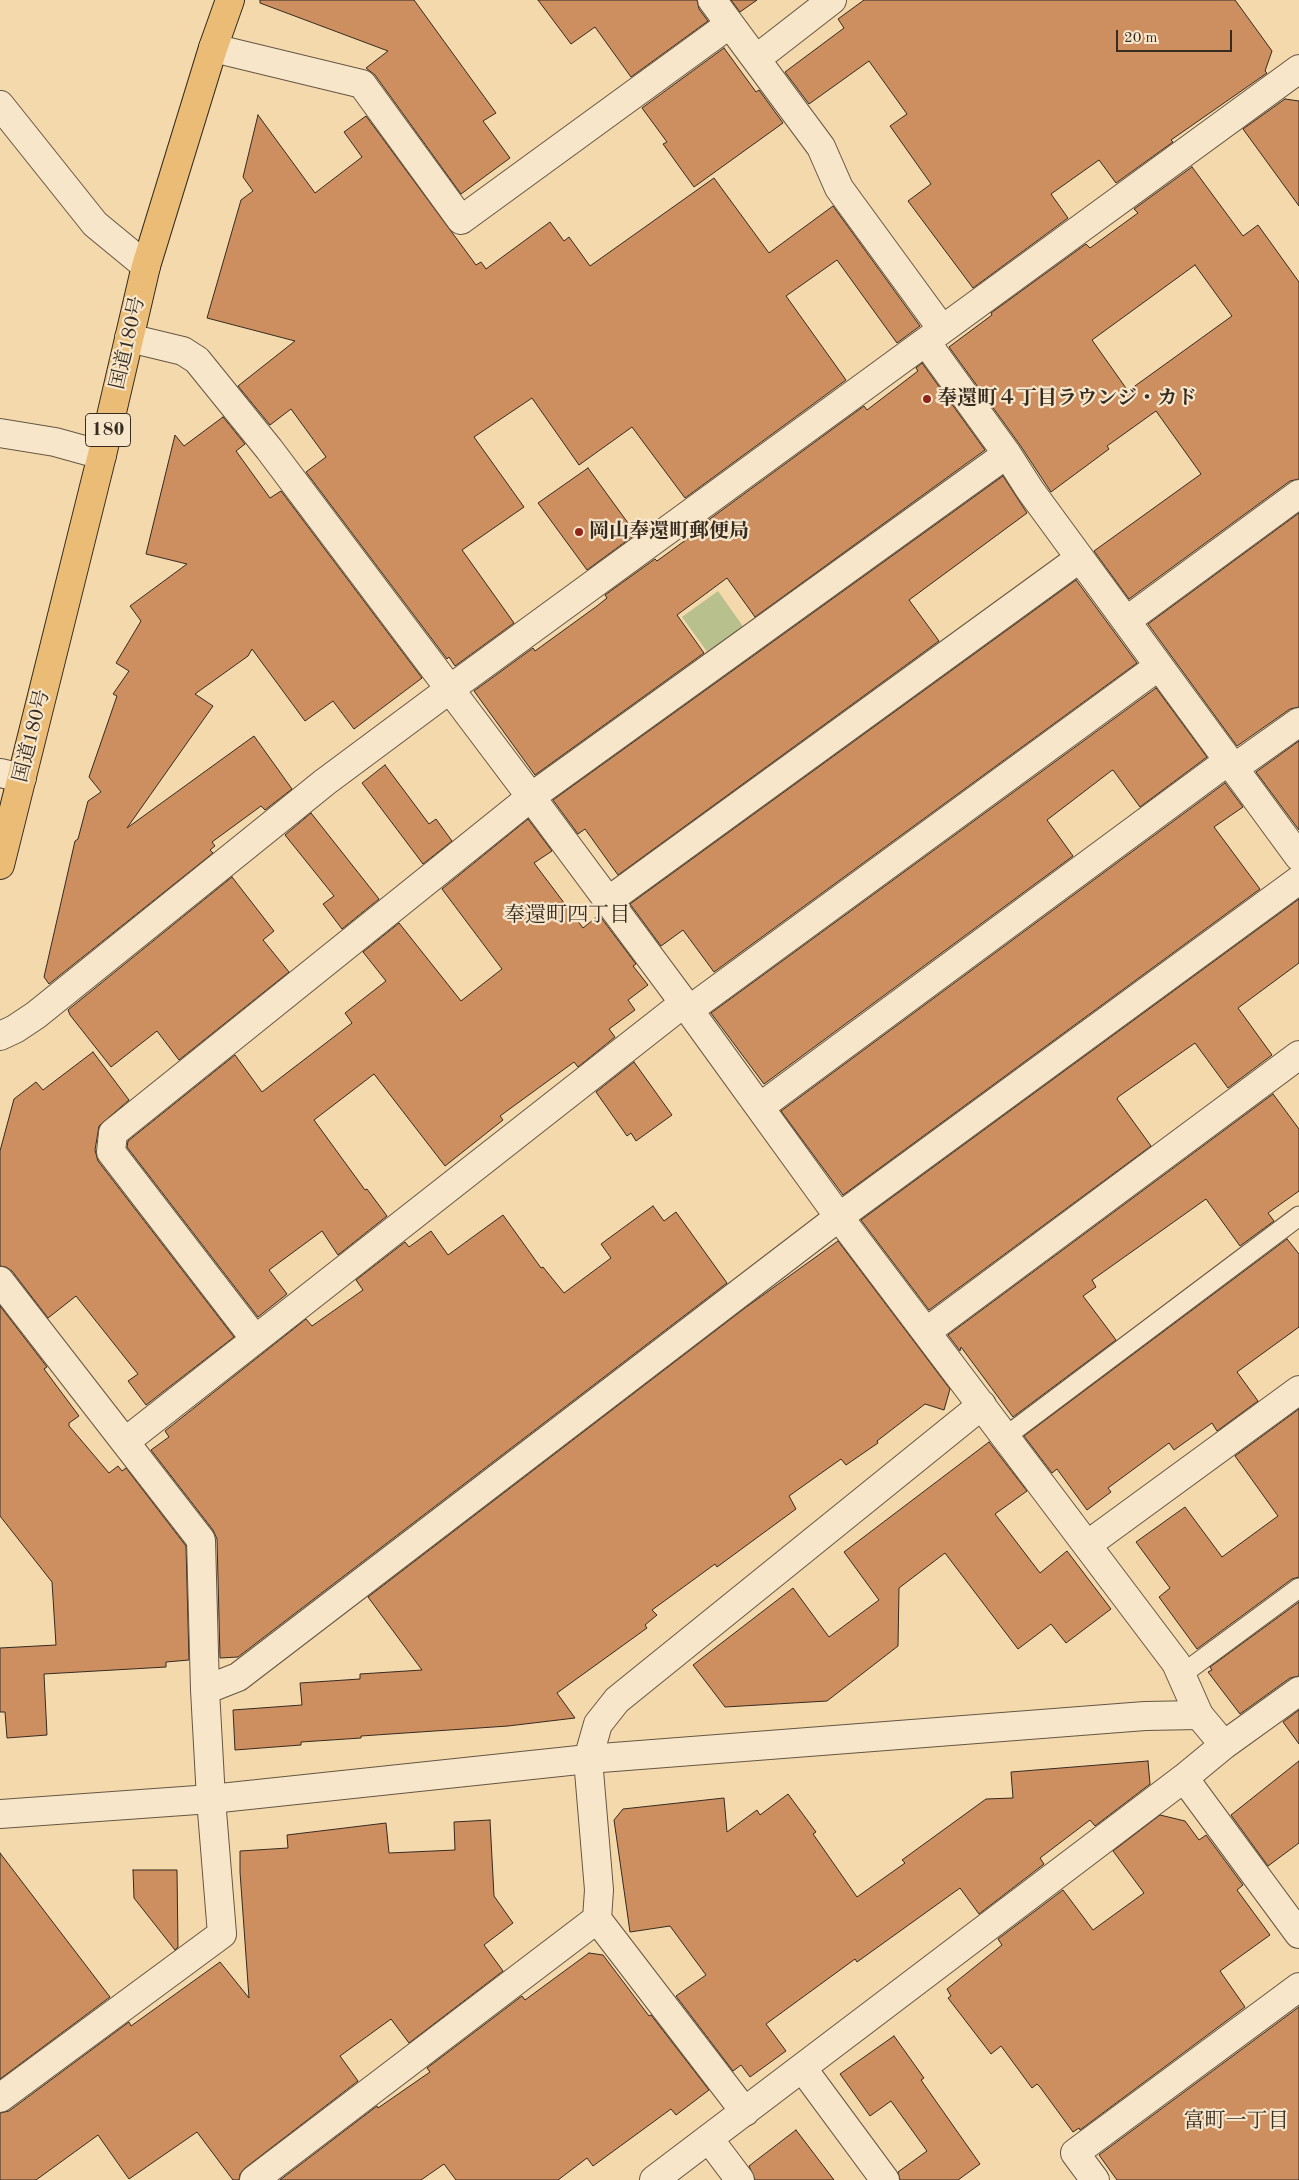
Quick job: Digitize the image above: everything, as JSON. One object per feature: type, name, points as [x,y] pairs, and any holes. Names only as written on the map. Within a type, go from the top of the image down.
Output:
[{"type":"highway","name":"国道180号","points":[[0,865],[11,775],[102,455],[146,266],[212,48],[230,0]]},
{"type":"street","points":[[712,0],[821,147],[839,188],[1030,490],[1299,857]]},
{"type":"street","points":[[756,59],[832,0]]},
{"type":"street","points":[[212,48],[362,84],[461,220],[730,24]]},
{"type":"street","points":[[0,1036],[16,1029],[36,1015],[325,782],[1299,69]]},
{"type":"street","points":[[0,105],[96,224],[146,266]]},
{"type":"street","points":[[129,338],[183,351],[197,360],[269,450],[687,1006],[839,1217],[1176,1663],[1199,1715],[1224,1745]]},
{"type":"street","points":[[0,433],[55,442],[102,455]]},
{"type":"street","points":[[255,1339],[111,1152],[113,1133],[531,797],[1007,454]]},
{"type":"street","points":[[1126,621],[1299,494]]},
{"type":"street","points":[[608,900],[1080,558]]},
{"type":"street","points":[[126,1441],[255,1339],[687,1006],[1159,666]]},
{"type":"street","points":[[760,1107],[1231,764],[1299,722]]},
{"type":"street","points":[[205,1690],[238,1677],[839,1217],[1299,880]]},
{"type":"street","points":[[926,1332],[1299,1055]]},
{"type":"street","points":[[0,1281],[202,1540],[205,1690],[211,1799],[222,1934],[0,2098]]},
{"type":"street","points":[[1087,1545],[1299,1390]]},
{"type":"street","points":[[745,2112],[597,1919],[600,1890],[588,1759],[598,1724],[617,1700],[982,1405]]},
{"type":"street","points":[[654,2180],[1184,1778],[1224,1745],[1299,1691]]},
{"type":"street","points":[[0,1814],[211,1799],[588,1759],[1145,1716],[1199,1715]]},
{"type":"street","points":[[1184,1778],[1299,1934]]},
{"type":"street","points":[[254,2180],[597,1919]]},
{"type":"street","points":[[1095,2180],[1075,2153],[1299,1987]]},
{"type":"street","points":[[802,2069],[885,2180]]},
{"type":"street","points":[[709,2139],[740,2180]]},
{"type":"lane","points":[[1005,1437],[1299,1216]]},
{"type":"lane","points":[[1181,1675],[1299,1588]]},
{"type":"green space","points":[[718,591],[747,632],[711,657],[682,617]]},
{"type":"building","points":[[260,0],[414,0],[496,113],[483,121],[510,158],[461,194],[375,75],[366,68],[388,51],[260,3]]},
{"type":"building","points":[[538,0],[697,0],[699,9],[708,21],[631,77],[595,27],[571,44]]},
{"type":"building","points":[[731,0],[757,0],[740,12]]},
{"type":"building","points":[[864,0],[1235,0],[1272,51],[1265,71],[1267,73],[1171,140],[1173,142],[1116,183],[1099,160],[1051,194],[1068,218],[973,288],[908,201],[931,184],[890,126],[907,114],[869,61],[809,104],[785,72],[844,28],[838,19]]},
{"type":"building","points":[[724,48],[756,92],[759,90],[783,123],[694,187],[663,144],[667,142],[642,108]]},
{"type":"building","points":[[1285,99],[1299,101],[1299,206],[1243,129]]},
{"type":"building","points":[[258,115],[315,193],[362,157],[344,132],[366,116],[476,265],[481,262],[486,269],[550,222],[564,241],[569,237],[590,266],[714,178],[769,253],[833,206],[920,326],[897,343],[837,260],[786,296],[846,380],[685,498],[632,427],[579,465],[532,398],[474,437],[524,507],[462,550],[514,623],[455,666],[449,657],[447,659],[306,472],[326,457],[291,409],[270,425],[238,386],[295,341],[207,318],[241,200],[253,191],[243,177]]},
{"type":"building","points":[[1192,167],[1243,236],[1258,225],[1299,282],[1299,479],[1290,481],[1129,599],[1094,551],[1201,474],[1156,411],[1107,446],[1109,449],[1051,492],[1020,445],[949,347],[992,315],[991,313],[1086,244],[1090,248],[1138,213],[1134,209]],"holes":[[[1195,265],[1232,316],[1128,391],[1092,340]]]},
{"type":"building","points":[[922,363],[985,450],[755,617],[727,578],[677,615],[704,653],[535,775],[474,691],[533,648],[535,651],[597,606],[607,598],[605,595],[655,559],[657,561],[705,526],[703,524],[864,406],[867,410],[918,371],[916,368]]},
{"type":"building","points":[[223,417],[245,444],[236,451],[270,498],[281,491],[422,678],[354,729],[333,701],[305,721],[252,649],[248,656],[195,694],[213,706],[127,828],[254,736],[292,789],[265,810],[261,806],[212,842],[215,846],[210,850],[213,853],[49,984],[44,977],[75,841],[78,839],[88,801],[101,792],[89,777],[117,696],[113,694],[129,671],[116,663],[141,621],[130,606],[187,564],[146,554],[175,435],[184,446]]},
{"type":"building","points":[[588,468],[636,534],[587,570],[538,503]]},
{"type":"building","points":[[1003,476],[1027,513],[909,600],[939,641],[618,875],[585,829],[578,834],[553,800]]},
{"type":"building","points":[[1299,513],[1299,707],[1290,709],[1237,746],[1148,624]]},
{"type":"building","points":[[1076,580],[1137,663],[714,972],[683,930],[661,946],[630,904]]},
{"type":"building","points":[[1156,688],[1207,757],[1140,807],[1113,770],[1111,771],[1047,820],[1073,856],[764,1084],[711,1013]]},
{"type":"building","points":[[1299,741],[1299,830],[1256,772]]},
{"type":"building","points":[[385,765],[429,824],[436,819],[452,841],[423,864],[362,783]]},
{"type":"building","points":[[1225,783],[1243,807],[1214,827],[1260,889],[843,1195],[781,1111]]},
{"type":"building","points":[[311,813],[379,899],[342,929],[323,904],[334,896],[285,835]]},
{"type":"building","points":[[528,819],[552,851],[534,863],[583,928],[599,915],[636,964],[633,966],[648,985],[628,1000],[635,1010],[609,1029],[615,1037],[578,1067],[574,1062],[500,1116],[503,1120],[445,1166],[374,1074],[314,1120],[365,1190],[367,1189],[387,1216],[338,1255],[322,1231],[269,1270],[287,1294],[258,1317],[127,1147],[128,1141],[235,1055],[262,1092],[352,1023],[345,1013],[386,981],[363,952],[399,923],[461,1001],[502,969],[442,889]]},
{"type":"building","points":[[232,877],[274,931],[263,940],[289,972],[179,1060],[157,1031],[111,1067],[68,1010]]},
{"type":"building","points":[[1299,899],[1299,963],[1238,1008],[1272,1055],[1228,1088],[1195,1043],[1118,1097],[1117,1099],[1151,1146],[929,1310],[861,1220]]},
{"type":"building","points":[[93,1052],[129,1100],[99,1126],[95,1150],[98,1161],[234,1337],[146,1405],[128,1381],[138,1374],[76,1296],[48,1318],[12,1271],[0,1266],[0,1151],[14,1099],[36,1082],[43,1090]]},
{"type":"building","points":[[634,1062],[672,1115],[636,1141],[631,1133],[627,1136],[596,1092]]},
{"type":"building","points":[[1273,1094],[1299,1129],[1299,1191],[1268,1213],[1274,1221],[1240,1246],[1206,1199],[1092,1280],[1096,1287],[1083,1296],[1116,1340],[1013,1417],[961,1347],[960,1351],[948,1335]]},
{"type":"building","points":[[653,1206],[664,1221],[676,1212],[727,1283],[238,1657],[220,1658],[217,1539],[213,1530],[151,1450],[169,1437],[165,1431],[306,1319],[312,1326],[363,1290],[356,1280],[405,1242],[409,1247],[431,1231],[448,1255],[503,1215],[541,1268],[543,1267],[564,1293],[611,1258],[601,1244]]},
{"type":"building","points":[[1287,1239],[1299,1254],[1299,1327],[1237,1372],[1258,1401],[1217,1431],[1212,1423],[1174,1450],[1169,1443],[1108,1488],[1111,1492],[1087,1510],[1057,1469],[1052,1473],[1024,1436]]},
{"type":"building","points":[[838,1241],[950,1389],[944,1410],[925,1404],[877,1441],[878,1443],[846,1465],[841,1459],[789,1496],[796,1509],[717,1567],[715,1564],[652,1610],[657,1615],[645,1625],[647,1628],[557,1693],[575,1718],[508,1726],[361,1736],[361,1738],[301,1742],[301,1745],[235,1750],[233,1710],[302,1705],[300,1683],[360,1679],[360,1674],[422,1670],[368,1597],[745,1308]]},
{"type":"building","points":[[0,1306],[47,1367],[44,1369],[79,1416],[69,1423],[69,1426],[109,1473],[118,1466],[122,1471],[126,1468],[186,1546],[189,1660],[166,1662],[166,1667],[44,1674],[47,1735],[7,1738],[5,1712],[0,1712],[0,1648],[56,1645],[52,1582],[0,1516]]},
{"type":"building","points":[[1299,1409],[1299,1577],[1292,1579],[1197,1649],[1159,1597],[1170,1588],[1136,1542],[1185,1507],[1222,1557],[1278,1516],[1235,1456]]},
{"type":"building","points":[[989,1442],[1027,1491],[995,1514],[1040,1573],[1067,1551],[1111,1609],[1066,1643],[1051,1624],[1018,1649],[945,1553],[899,1588],[898,1646],[827,1701],[725,1707],[693,1665],[793,1588],[829,1637],[879,1600],[844,1552]]},
{"type":"building","points":[[1299,1602],[1299,1676],[1290,1678],[1240,1714],[1208,1672],[1212,1670],[1210,1667]]},
{"type":"building","points":[[1299,1710],[1299,1744],[1283,1722]]},
{"type":"building","points":[[1148,1761],[1150,1784],[1095,1826],[1090,1820],[1040,1858],[1044,1864],[979,1914],[960,1888],[857,1962],[855,1959],[766,2024],[786,2051],[750,2077],[741,2065],[733,2071],[676,1996],[706,1975],[670,1926],[630,1932],[614,1820],[623,1809],[724,1798],[727,1832],[757,1810],[760,1815],[788,1794],[816,1832],[813,1834],[857,1897],[905,1863],[902,1860],[986,1799],[1013,1798],[1011,1772]]},
{"type":"building","points":[[1299,1761],[1299,1843],[1268,1866],[1231,1815]]},
{"type":"building","points":[[1160,1815],[1185,1821],[1199,1840],[1206,1835],[1243,1885],[1237,1890],[1270,1935],[1220,1971],[1245,2007],[1080,2130],[1079,2128],[1073,2132],[1040,2087],[1037,2084],[1032,2088],[1001,2046],[991,2054],[948,1998],[951,1996],[947,1989],[1002,1945],[998,1939],[1063,1890],[1093,1930],[1144,1893],[1113,1851]]},
{"type":"building","points":[[490,1820],[494,1896],[513,1923],[484,1945],[503,1971],[409,2043],[391,2019],[340,2056],[358,2081],[245,2168],[240,2174],[239,2180],[233,2180],[197,2132],[129,2179],[98,2135],[36,2180],[0,2180],[0,2113],[9,2111],[129,2022],[131,2026],[220,1962],[249,1998],[240,1851],[288,1848],[287,1835],[386,1823],[389,1853],[455,1850],[454,1822]]},
{"type":"building","points":[[0,1853],[110,1997],[0,2079]]},
{"type":"building","points":[[133,1870],[177,1870],[178,1947],[175,1950],[134,1898]]},
{"type":"building","points":[[589,1953],[603,1955],[709,2090],[676,2115],[671,2109],[593,2166],[587,2158],[558,2180],[456,2180],[444,2164],[421,2180],[280,2180],[377,2106],[378,2108],[430,2072],[427,2068],[522,1996],[525,2000]]},
{"type":"building","points":[[1299,2007],[1299,2180],[1117,2180],[1099,2155]]},
{"type":"building","points":[[894,2036],[924,2078],[921,2080],[980,2164],[958,2180],[900,2180],[898,2172],[927,2151],[891,2101],[870,2116],[840,2074]]},
{"type":"building","points":[[796,2130],[834,2180],[755,2180],[749,2166]]},
{"type":"place","name":"奉還町４丁目ラウンジ・カド","points":[[927,399]]},
{"type":"place","name":"岡山奉還町郵便局","points":[[579,532]]},
{"type":"district","name":"奉還町四丁目","points":[[567,915]]},
{"type":"district","name":"富町一丁目","points":[[1236,2121]]}]
